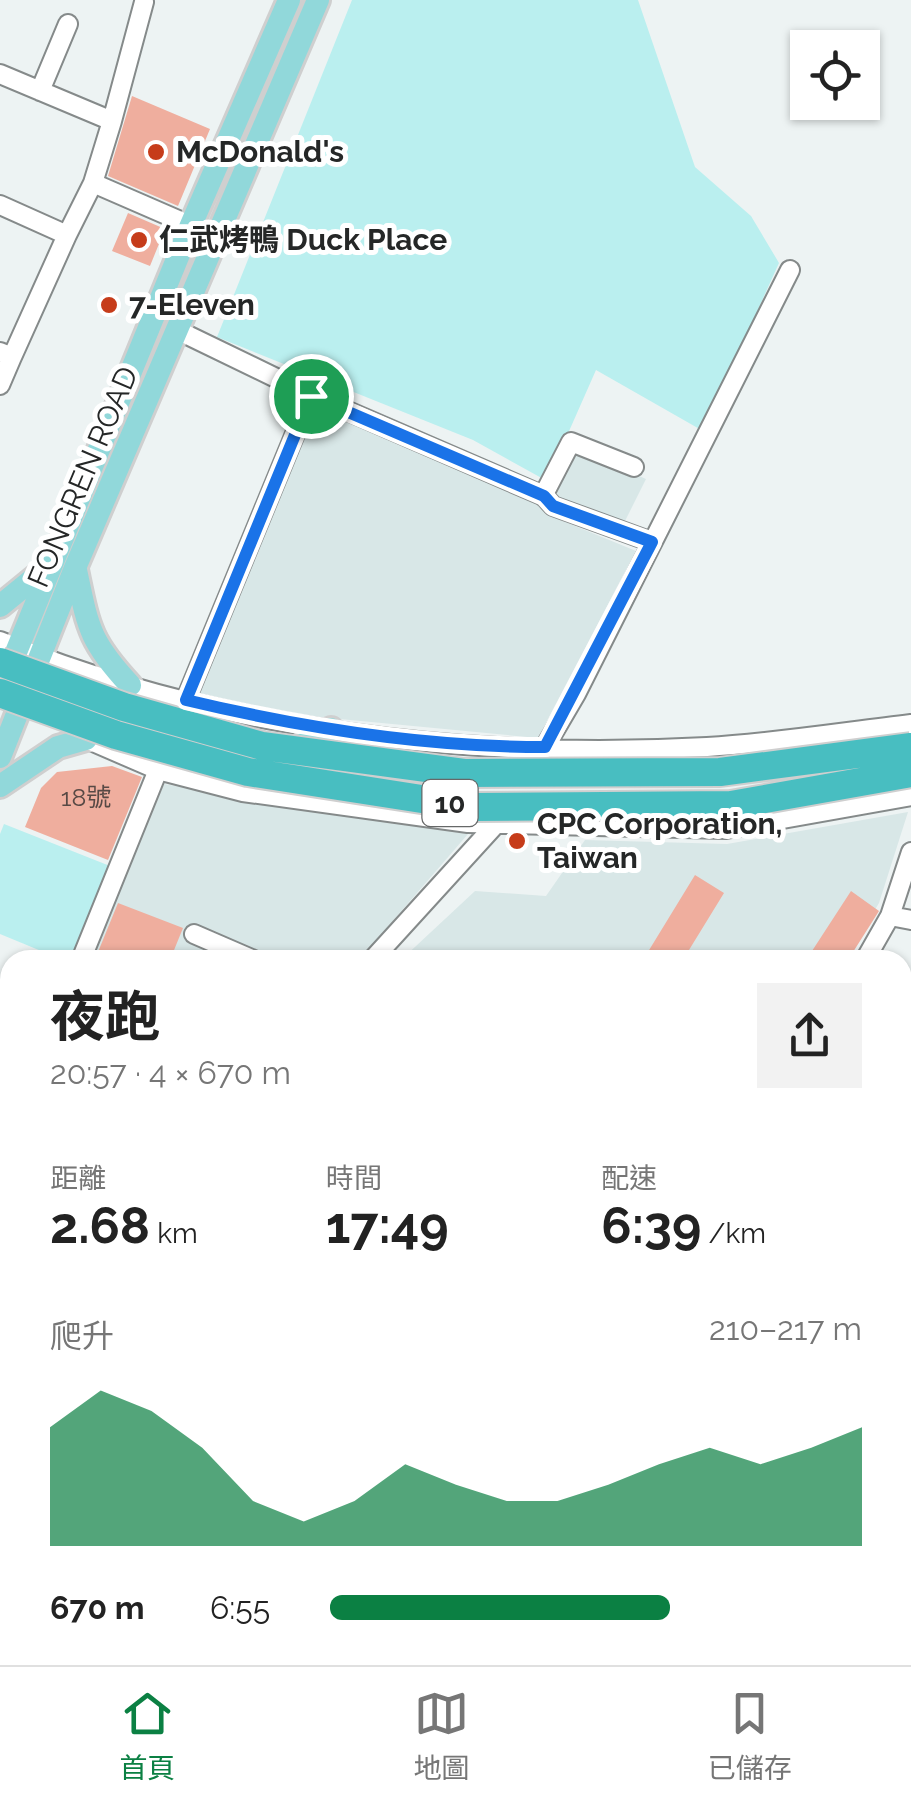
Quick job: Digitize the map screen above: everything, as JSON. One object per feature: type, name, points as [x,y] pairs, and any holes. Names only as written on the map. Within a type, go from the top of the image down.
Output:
[{"type":"highway","name":"10","points":[[4,680],[124,707],[262,746],[464,773],[720,772],[911,747]]},
{"type":"highway","name":"10","points":[[4,680],[116,735],[248,772],[473,807],[730,805],[911,773]]},
{"type":"main road","name":"FONGREN ROAD","points":[[4,680],[35,675],[66,562],[191,224],[289,0]]},
{"type":"main road","name":"FONGREN ROAD","points":[[0,757],[4,680],[66,562],[176,330],[318,0]]},
{"type":"main road","points":[[0,606],[66,562],[87,628],[100,653],[130,686]]},
{"type":"main road","points":[[4,680],[35,675],[178,737],[274,761],[331,729]]},
{"type":"main road","points":[[0,786],[58,746],[86,739]]},
{"type":"street","points":[[0,385],[6,355],[93,183],[143,1]]},
{"type":"street","points":[[40,90],[68,24]]},
{"type":"street","points":[[0,74],[112,121]]},
{"type":"street","points":[[93,183],[215,236]]},
{"type":"street","points":[[0,205],[67,235]]},
{"type":"street","points":[[545,747],[790,270]]},
{"type":"street","points":[[176,330],[311,396],[544,496],[553,506],[652,542]]},
{"type":"street","points":[[186,700],[311,396]]},
{"type":"street","points":[[544,496],[571,442],[634,467]]},
{"type":"street","points":[[4,680],[35,675],[130,686],[271,720],[463,747],[707,747],[911,724]]},
{"type":"street","points":[[4,680],[86,739],[158,770],[243,792],[496,824],[726,829],[911,796]]},
{"type":"street","points":[[85,950],[158,770]]},
{"type":"street","points":[[381,950],[496,824]]},
{"type":"street","points":[[871,950],[890,916],[911,852]]},
{"type":"street","points":[[890,916],[911,920]]},
{"type":"street","points":[[194,934],[231,950]]},
{"type":"shaded area","points":[[352,0],[638,0],[695,167],[751,216],[779,263],[703,431],[596,370],[547,481],[473,440],[217,337]]},
{"type":"shaded area","points":[[316,408],[537,499],[546,514],[636,551],[538,738],[256,711],[195,692]]},
{"type":"shaded area","points":[[575,448],[646,479],[623,525],[549,496]]},
{"type":"shaded area","points":[[164,784],[468,834],[368,950],[93,950]]},
{"type":"shaded area","points":[[908,812],[879,903],[851,950],[412,950],[475,891],[546,896],[585,840],[727,844]]},
{"type":"shaded area","points":[[4,824],[110,866],[78,950],[39,950],[0,934],[0,834]]},
{"type":"building","name":"McDonald's","points":[[132,96],[210,129],[178,206],[108,176]]},
{"type":"building","name":"仁武烤鴨 Duck Place","points":[[128,213],[165,229],[150,266],[112,251]]},
{"type":"building","points":[[112,766],[142,777],[108,860],[25,827],[41,788],[57,772]]},
{"type":"building","points":[[695,875],[724,893],[689,950],[649,950]]},
{"type":"building","points":[[851,891],[879,911],[854,950],[813,950]]},
{"type":"building","points":[[118,903],[183,928],[174,950],[99,950]]},
{"type":"place","name":"McDonald's","points":[[156,152]]},
{"type":"place","name":"仁武烤鴨 Duck Place","points":[[139,240]]},
{"type":"place","name":"7-Eleven","points":[[109,305]]},
{"type":"place","name":"CPC Corporation, Taiwan","points":[[517,841]]},
{"type":"route","points":[[311,396],[544,496],[553,506],[652,542],[545,747],[463,747],[271,720],[186,700],[311,396]]}]
